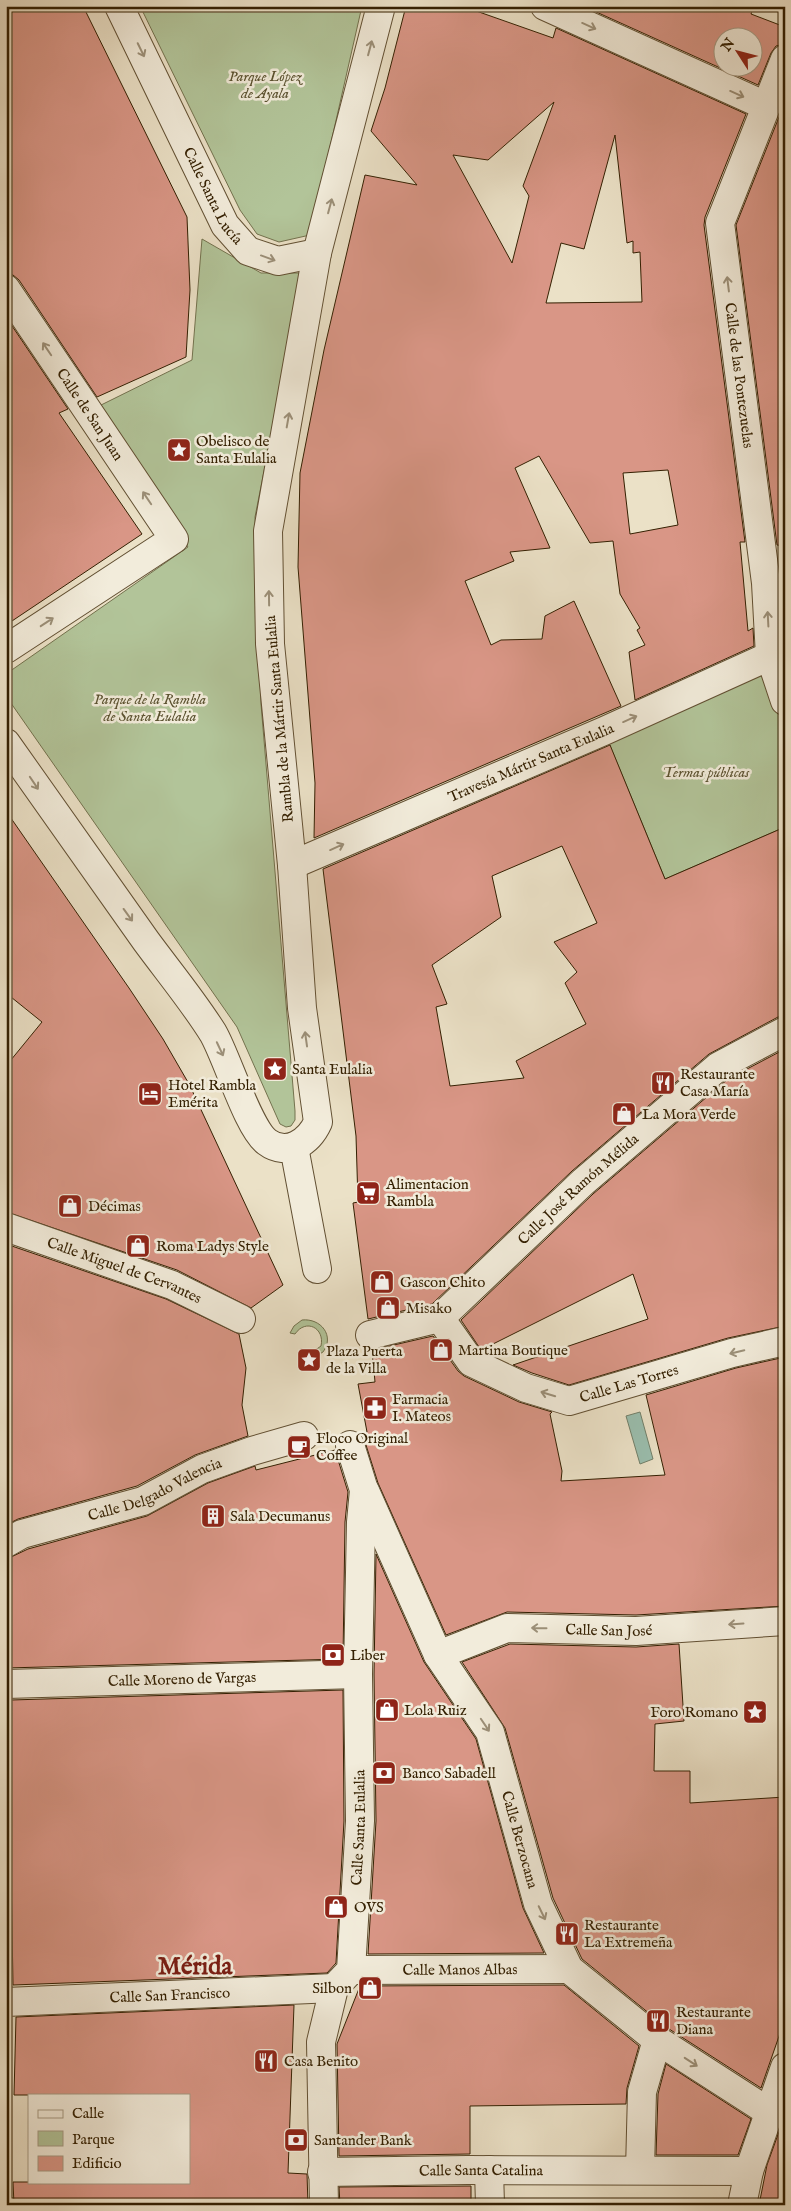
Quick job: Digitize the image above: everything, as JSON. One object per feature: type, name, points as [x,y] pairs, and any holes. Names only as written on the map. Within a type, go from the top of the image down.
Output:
[{"type":"street","name":"Calle Santa Lucía","points":[[120,6],[225,225],[248,250],[278,261],[317,253]]},
{"type":"street","points":[[317,253],[381,6]]},
{"type":"street","points":[[545,6],[766,106]]},
{"type":"street","name":"Calle de las Pontezuelas","points":[[785,59],[720,223],[775,576],[770,656],[785,701]]},
{"type":"street","name":"Rambla de la Mártir Santa Eulalia","points":[[294,1147],[305,1142],[318,1122],[302,1008],[292,866],[270,644],[268,530],[317,253]]},
{"type":"street","name":"Calle de San Juan","points":[[6,289],[174,539],[6,649]]},
{"type":"street","name":"Travesía Mártir Santa Eulalia","points":[[292,866],[604,731],[770,656]]},
{"type":"street","points":[[6,742],[213,1034],[255,1126],[266,1141],[278,1147],[294,1147],[317,1269]]},
{"type":"street","name":"Calle José Ramón Mélida","points":[[370,1335],[440,1318],[583,1182],[719,1066],[785,1031]]},
{"type":"street","name":"Calle Miguel de Cervantes","points":[[6,1227],[172,1285],[240,1319]]},
{"type":"street","name":"Calle Las Torres","points":[[440,1318],[472,1362],[526,1388],[569,1401],[732,1353],[785,1341]]},
{"type":"street","name":"Calle Delgado Valencia","points":[[6,1543],[22,1534],[143,1501],[202,1469],[252,1451],[304,1436]]},
{"type":"street","name":"Calle Santa Eulalia","points":[[324,2205],[321,2042],[342,1980],[360,1822],[358,1674],[361,1522],[364,1490],[350,1445]]},
{"type":"street","name":"Calle Berzocana","points":[[364,1490],[438,1655],[490,1732],[538,1904],[570,1969],[657,2040],[772,2127]]},
{"type":"street","name":"Calle San José","points":[[438,1655],[507,1628],[636,1630],[785,1621]]},
{"type":"street","name":"Calle Moreno de Vargas","points":[[6,1684],[358,1674]]},
{"type":"street","name":"Calle Manos Albas","points":[[342,1980],[570,1969]]},
{"type":"street","name":"Calle San Francisco","points":[[6,2002],[342,1980]]},
{"type":"street","points":[[640,2170],[642,2092],[657,2040]]},
{"type":"street","points":[[742,2205],[749,2171],[772,2127],[785,2067]]},
{"type":"street","points":[[489,2170],[490,2205]]},
{"type":"street","name":"Calle Santa Catalina","points":[[322,2172],[489,2170],[749,2171]]},
{"type":"green space","name":"Parque López de Ayala","points":[[140,6],[362,6],[310,235],[279,242],[257,234],[240,210]]},
{"type":"green space","name":"Parque de la Rambla de Santa Eulalia","points":[[202,239],[261,273],[303,273],[255,517],[261,704],[295,1111],[295,1120],[291,1126],[286,1127],[280,1124],[237,1027],[6,696],[6,674],[188,547],[95,408],[192,360]]},
{"type":"green space","name":"Termas públicas","points":[[770,656],[785,701],[785,827],[665,879],[604,731]]},
{"type":"green space","points":[[302,1320],[315,1322],[327,1334],[326,1346],[323,1352],[311,1359],[311,1353],[321,1346],[320,1334],[317,1330],[309,1326],[299,1329],[295,1334],[290,1333],[294,1326]]},
{"type":"shaded area","points":[[640,1412],[653,1459],[640,1464],[626,1416]]},
{"type":"building","points":[[6,6],[83,6],[187,217],[190,290],[186,357],[97,397],[19,280],[13,275],[6,274]]},
{"type":"building","points":[[406,6],[462,6],[553,38],[556,28],[746,114],[705,217],[704,225],[745,542],[740,542],[748,631],[753,628],[754,646],[635,700],[629,652],[645,645],[637,630],[640,628],[620,594],[613,541],[590,543],[539,456],[515,468],[550,548],[510,552],[514,561],[465,581],[491,645],[501,640],[542,639],[545,616],[574,601],[621,706],[314,838],[315,783],[298,567],[300,473],[324,350],[365,175],[417,185],[371,131],[385,88]],"holes":[[[554,102],[523,186],[529,196],[512,263],[453,155],[488,160]],[[615,135],[627,243],[633,241],[633,253],[640,252],[642,302],[546,303],[561,243],[584,249]],[[668,470],[678,525],[630,534],[623,473]]]},
{"type":"building","points":[[583,6],[754,6],[751,14],[785,27],[785,44],[776,46],[764,70],[764,28],[714,28],[714,65]]},
{"type":"building","points":[[742,78],[761,78],[758,85]]},
{"type":"building","points":[[785,102],[785,546],[777,545],[736,225]]},
{"type":"building","points":[[6,317],[68,409],[59,413],[142,534],[6,625]]},
{"type":"building","points":[[610,745],[665,879],[785,827],[785,1016],[778,1017],[709,1054],[572,1171],[432,1304],[368,1319],[353,1203],[358,1202],[356,1136],[323,869]],"holes":[[[562,846],[597,923],[554,942],[577,972],[565,983],[586,1024],[516,1061],[524,1078],[450,1086],[436,1007],[447,1004],[432,965],[501,917],[492,876]]]},
{"type":"building","points":[[6,811],[129,988],[163,1039],[189,1084],[283,1285],[251,1308],[177,1270],[6,1212],[6,1066],[42,1022],[6,993]]},
{"type":"building","points":[[785,1049],[785,1326],[728,1338],[569,1385],[513,1365],[648,1319],[633,1274],[481,1350],[461,1320],[593,1194],[728,1079]]},
{"type":"building","points":[[6,1244],[166,1299],[239,1334],[246,1368],[242,1405],[248,1436],[195,1455],[137,1486],[18,1519],[6,1525]]},
{"type":"building","points":[[433,1336],[458,1371],[464,1376],[519,1402],[552,1412],[550,1414],[562,1471],[561,1481],[665,1475],[646,1395],[736,1368],[785,1357],[785,1606],[636,1615],[507,1612],[446,1635],[378,1483],[365,1442],[364,1433],[367,1432],[358,1384],[375,1382],[372,1350]]},
{"type":"building","points":[[335,1450],[348,1492],[345,1522],[343,1659],[6,1668],[9,1558],[28,1549],[147,1516],[208,1483],[255,1466],[256,1470]]},
{"type":"building","points":[[376,1554],[424,1662],[476,1739],[523,1908],[544,1953],[368,1954],[376,1821],[374,1674]]},
{"type":"building","points":[[510,1644],[636,1647],[679,1644],[684,1721],[655,1724],[654,1771],[690,1771],[690,1803],[785,1797],[785,2019],[761,2088],[666,2027],[582,1959],[553,1898],[505,1728],[462,1662]]},
{"type":"building","points":[[343,1690],[344,1821],[336,1963],[327,1973],[13,1985],[9,1757],[11,1700]]},
{"type":"building","points":[[564,1985],[639,2046],[627,2088],[626,2104],[470,2106],[470,2154],[339,2156],[337,2044],[360,1986]]},
{"type":"building","points":[[294,2005],[288,2173],[307,2174],[308,2205],[14,2205],[13,2182],[28,2182],[28,2184],[190,2184],[190,2094],[14,2095],[16,2017]]},
{"type":"building","points":[[666,2064],[751,2119],[738,2155],[656,2155],[658,2094]]},
{"type":"building","points":[[785,2115],[785,2205],[759,2205],[767,2165]]},
{"type":"building","points":[[471,2186],[471,2205],[340,2205],[339,2187]]},
{"type":"place","name":"Obelisco de Santa Eulalia","points":[[179,450]]},
{"type":"place","name":"Santa Eulalia","points":[[275,1069]]},
{"type":"place","name":"Restaurante Casa María","points":[[663,1083]]},
{"type":"place","name":"Hotel Rambla Emérita","points":[[150,1094]]},
{"type":"place","name":"La Mora Verde","points":[[624,1114]]},
{"type":"place","name":"Alimentacion Rambla","points":[[368,1193]]},
{"type":"place","name":"Décimas","points":[[70,1206]]},
{"type":"place","name":"Roma Ladys Style","points":[[138,1246]]},
{"type":"place","name":"Gascon Chito","points":[[382,1282]]},
{"type":"place","name":"Misako","points":[[388,1308]]},
{"type":"place","name":"Martina Boutique","points":[[441,1350]]},
{"type":"place","name":"Plaza Puerta de la Villa","points":[[309,1360]]},
{"type":"place","name":"Farmacia I. Mateos","points":[[375,1408]]},
{"type":"place","name":"Floco Original Coffee","points":[[299,1447]]},
{"type":"place","name":"Sala Decumanus","points":[[213,1516]]},
{"type":"place","name":"Liber","points":[[333,1655]]},
{"type":"place","name":"Lola Ruiz","points":[[387,1710]]},
{"type":"place","name":"Foro Romano","points":[[755,1712]]},
{"type":"place","name":"Banco Sabadell","points":[[384,1773]]},
{"type":"place","name":"OVS","points":[[336,1907]]},
{"type":"place","name":"Restaurante La Extremeña","points":[[567,1934]]},
{"type":"place","name":"Silbon","points":[[370,1988]]},
{"type":"place","name":"Restaurante Diana","points":[[658,2021]]},
{"type":"place","name":"Casa Benito","points":[[266,2061]]},
{"type":"place","name":"Santander Bank","points":[[296,2140]]},
{"type":"district","name":"Mérida","points":[[195,1965]]}]
